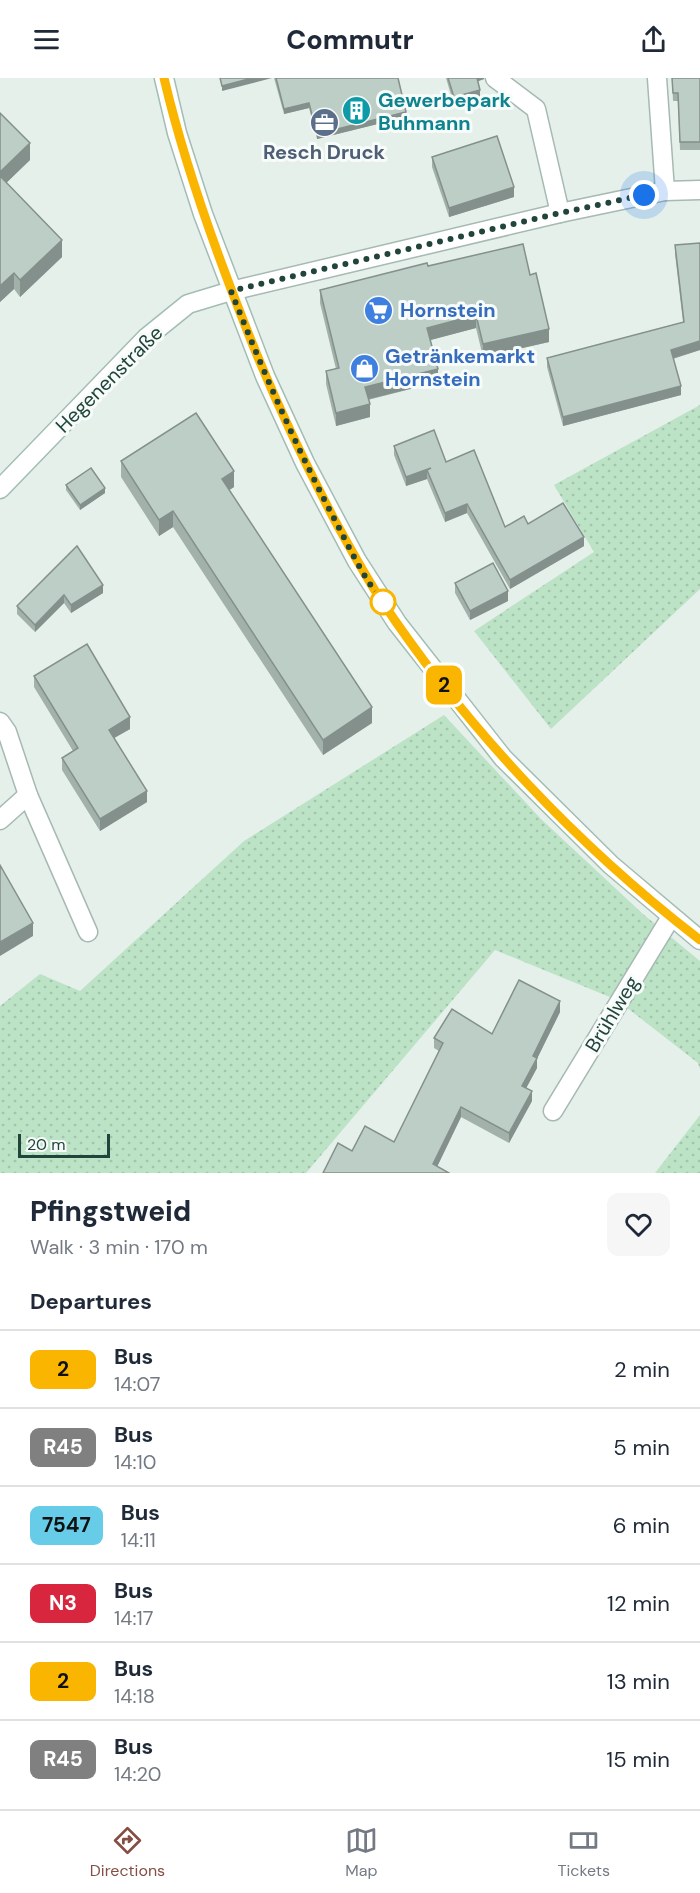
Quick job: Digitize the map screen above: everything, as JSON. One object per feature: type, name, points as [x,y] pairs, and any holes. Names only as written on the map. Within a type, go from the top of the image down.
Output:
[{"type":"street","points":[[164,78],[180,143],[231,291],[265,376],[305,463],[357,561],[397,623],[502,758],[611,866],[700,940]]},
{"type":"street","points":[[495,78],[536,109],[560,213]]},
{"type":"street","points":[[657,78],[665,191]]},
{"type":"street","name":"Hegenenstraße","points":[[0,489],[146,338],[188,304],[231,291],[560,213],[665,191],[700,190]]},
{"type":"street","points":[[0,722],[7,732],[27,795],[88,932]]},
{"type":"street","points":[[0,820],[27,795]]},
{"type":"street","name":"Brühlweg","points":[[552,1111],[671,917]]},
{"type":"green space","points":[[700,405],[700,589],[551,729],[474,631],[594,552],[554,485]]},
{"type":"green space","points":[[444,715],[541,819],[643,914],[700,961],[700,1069],[698,1063],[617,1000],[495,950],[306,1173],[0,1173],[0,1006],[40,974],[80,991],[244,841]]},
{"type":"green space","points":[[700,1115],[700,1173],[655,1173]]},
{"type":"building","points":[[220,78],[252,78],[222,86]]},
{"type":"building","name":"Gewerbepark Buhmann","points":[[276,78],[398,78],[406,112],[317,134],[309,103],[284,109]]},
{"type":"building","points":[[448,78],[477,78],[480,90],[454,97]]},
{"type":"building","points":[[672,78],[700,78],[700,142],[680,142],[678,93],[673,93]]},
{"type":"building","points":[[0,113],[30,143],[0,172]]},
{"type":"building","points":[[497,136],[514,187],[449,208],[432,157]]},
{"type":"building","points":[[0,176],[62,240],[20,280],[14,273],[0,286]]},
{"type":"building","points":[[700,243],[700,341],[671,350],[681,386],[563,417],[547,358],[684,322],[675,245]]},
{"type":"building","points":[[523,244],[530,275],[536,273],[549,329],[483,344],[476,315],[427,328],[438,369],[365,387],[370,404],[336,413],[326,371],[339,368],[320,290],[427,263],[428,266]]},
{"type":"building","points":[[196,413],[234,471],[222,479],[372,707],[323,740],[173,511],[159,520],[121,461]]},
{"type":"building","points":[[434,430],[446,462],[474,450],[505,527],[524,516],[528,524],[563,503],[584,537],[510,580],[467,504],[445,513],[427,470],[431,468],[406,477],[394,446]]},
{"type":"building","points":[[91,468],[105,488],[80,505],[66,485]]},
{"type":"building","points":[[77,546],[103,585],[71,605],[64,595],[35,625],[17,606]]},
{"type":"building","points":[[493,563],[508,591],[470,611],[455,583]]},
{"type":"building","points":[[87,644],[130,717],[109,730],[147,791],[100,819],[62,758],[78,748],[34,676]]},
{"type":"building","points":[[0,865],[33,923],[0,942]]},
{"type":"building","points":[[519,980],[560,1001],[533,1056],[537,1058],[522,1086],[532,1091],[509,1133],[461,1107],[433,1164],[449,1173],[323,1173],[338,1143],[352,1151],[365,1126],[394,1142],[443,1043],[434,1038],[452,1009],[492,1034]]},
{"type":"bus line","name":"2","points":[[164,78],[177,133],[203,214],[265,376],[305,463],[380,599],[502,758],[611,866],[700,940]]},
{"type":"place","name":"Gewerbepark Buhmann","points":[[357,111]]},
{"type":"place","name":"Resch Druck","points":[[324,122]]},
{"type":"place","name":"Hornstein","points":[[379,310]]},
{"type":"place","name":"Getränkemarkt Hornstein","points":[[364,368]]},
{"type":"route","points":[[383,602],[357,561],[305,463],[265,376],[231,291],[644,195]]}]
